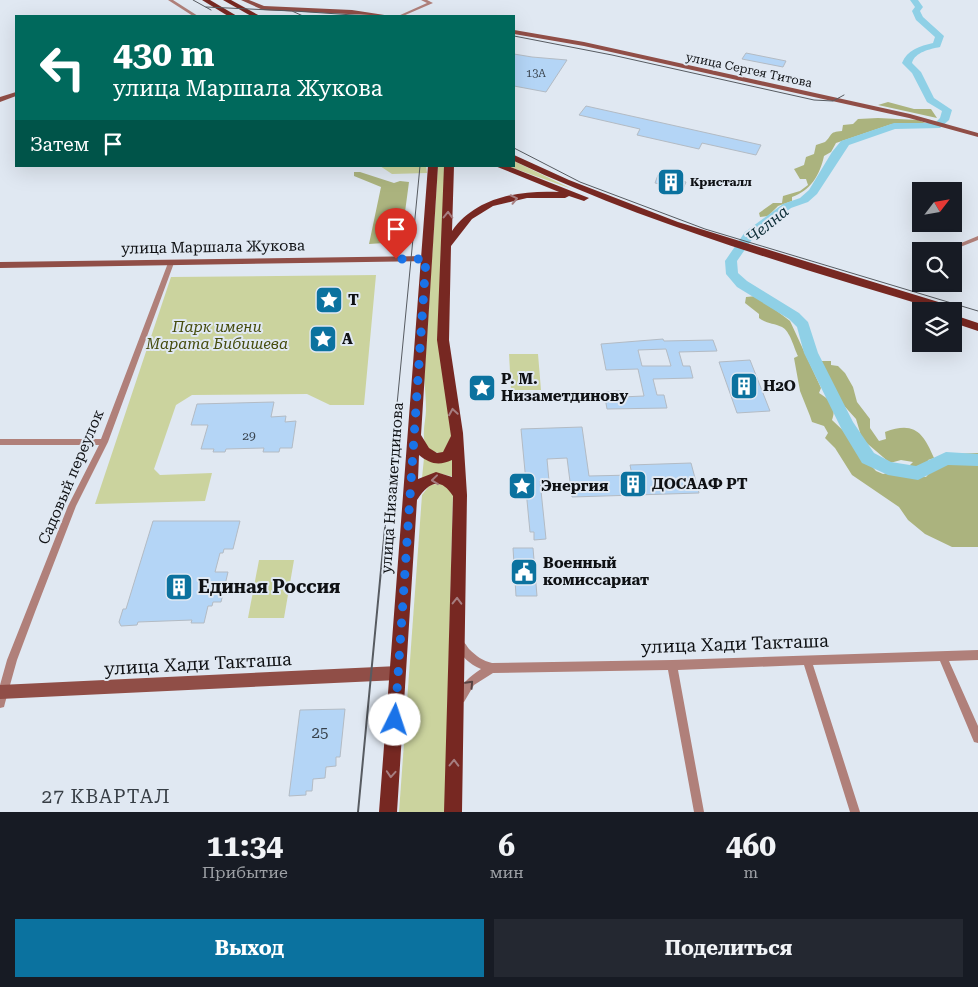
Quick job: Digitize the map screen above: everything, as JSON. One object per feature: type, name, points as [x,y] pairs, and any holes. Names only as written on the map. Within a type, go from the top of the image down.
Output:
[{"type":"main road","points":[[205,0],[229,15]]},
{"type":"main road","points":[[226,0],[254,15]]},
{"type":"main road","points":[[241,9],[242,0],[263,8],[304,9],[376,15]]},
{"type":"main road","points":[[297,15],[304,9]]},
{"type":"main road","name":"улица Сергея Титова","points":[[515,32],[584,44],[910,116],[978,135]]},
{"type":"main road","points":[[0,100],[15,94]]},
{"type":"main road","points":[[515,158],[586,191],[712,238]]},
{"type":"main road","name":"улица Низаметдинова","points":[[388,812],[433,167]]},
{"type":"main road","points":[[449,167],[448,244],[443,340],[457,433],[460,495],[453,812]]},
{"type":"main road","points":[[502,167],[578,196],[924,302]]},
{"type":"main road","points":[[448,244],[469,217],[499,202],[521,197],[553,194],[578,196]]},
{"type":"main road","name":"улица Маршала Жукова","points":[[0,265],[426,259]]},
{"type":"main road","points":[[790,262],[912,304]]},
{"type":"main road","points":[[962,313],[974,317]]},
{"type":"main road","points":[[962,322],[978,327]]},
{"type":"main road","points":[[415,437],[421,450],[428,456],[436,459],[445,457],[453,451],[457,433]]},
{"type":"main road","points":[[411,498],[419,485],[435,478],[445,479],[454,485],[460,495]]},
{"type":"main road","name":"улица Хади Такташа","points":[[1,696],[398,673]]},
{"type":"street","points":[[170,0],[194,15]]},
{"type":"street","points":[[403,15],[431,4],[423,0]]},
{"type":"street","points":[[962,244],[978,238]]},
{"type":"street","name":"Садовый переулок","points":[[1,696],[12,660],[69,514],[104,442],[171,263]]},
{"type":"street","points":[[0,442],[104,442]]},
{"type":"street","points":[[456,638],[470,659],[480,665],[492,668]]},
{"type":"street","name":"улица Хади Такташа","points":[[492,668],[672,665],[978,655]]},
{"type":"street","points":[[943,657],[978,738]]},
{"type":"street","points":[[807,660],[855,812]]},
{"type":"street","points":[[672,665],[699,812]]},
{"type":"street","points":[[455,706],[471,682],[492,668]]},
{"type":"green space","points":[[888,102],[914,109],[931,109],[937,118],[878,105]]},
{"type":"green space","points":[[858,119],[918,120],[928,124],[892,124],[836,143],[831,152],[824,156],[817,176],[804,191],[792,197],[792,201],[778,206],[768,216],[760,217],[759,213],[773,203],[782,203],[783,196],[800,191],[808,185],[806,179],[800,179],[794,169],[804,165],[806,157],[814,154],[816,145],[825,142],[833,133],[842,131],[843,125],[853,124]]},
{"type":"green space","points":[[515,161],[572,189],[510,167],[515,167]]},
{"type":"green space","points":[[382,167],[426,167],[427,173],[392,174]]},
{"type":"green space","points":[[438,167],[446,167],[438,334],[453,440],[443,453],[431,451],[426,445],[424,432],[426,398],[424,378]]},
{"type":"green space","points":[[354,172],[360,172],[394,183],[400,181],[409,182],[401,242],[369,244],[381,187],[354,176]]},
{"type":"green space","name":"Парк имени Марата Бибишева","points":[[376,275],[364,405],[330,405],[307,394],[192,395],[176,405],[154,469],[160,475],[212,473],[205,501],[95,504],[171,277]]},
{"type":"green space","points":[[757,296],[790,321],[821,388],[819,393],[832,404],[834,411],[832,420],[852,439],[855,448],[876,471],[883,474],[926,477],[948,461],[954,454],[978,453],[978,547],[952,547],[925,534],[908,520],[899,507],[852,475],[835,448],[825,438],[828,433],[824,426],[812,422],[800,391],[794,358],[798,356],[792,340],[785,329],[759,318],[759,314],[745,303],[746,297]]},
{"type":"green space","points":[[509,354],[538,354],[541,390],[511,390]]},
{"type":"green space","points":[[822,361],[831,361],[831,365],[838,366],[845,373],[853,387],[857,402],[870,419],[870,428],[879,441],[886,439],[885,432],[895,429],[910,429],[921,435],[934,458],[928,460],[927,467],[916,471],[908,467],[913,462],[901,460],[890,463],[862,439],[856,419],[839,400],[822,368]]},
{"type":"green space","points":[[424,458],[445,462],[454,458],[455,477],[437,473],[422,478]]},
{"type":"green space","points":[[442,483],[453,491],[445,812],[399,812],[422,495],[430,485]]},
{"type":"green space","points":[[259,560],[294,560],[284,618],[248,618]]},
{"type":"building","points":[[746,53],[786,61],[783,67],[742,59]]},
{"type":"building","points":[[515,54],[567,60],[546,92],[515,86]]},
{"type":"building","points":[[586,106],[761,145],[756,155],[702,143],[699,149],[637,135],[640,129],[579,115]]},
{"type":"building","name":"Кристалл","points":[[658,175],[686,182],[683,189],[655,183]]},
{"type":"building","points":[[663,339],[664,341],[713,340],[717,351],[679,352],[683,366],[690,366],[693,378],[653,379],[657,395],[664,395],[667,408],[607,409],[604,392],[620,391],[621,397],[644,396],[638,369],[606,370],[601,344]],"holes":[[[666,349],[671,366],[642,366],[638,350]]]},
{"type":"building","name":"H2O","points":[[750,360],[770,411],[737,413],[719,362]]},
{"type":"building","points":[[274,402],[271,417],[286,416],[285,422],[296,421],[292,448],[280,448],[279,452],[263,452],[264,448],[226,449],[225,452],[213,452],[214,449],[201,449],[208,425],[191,425],[197,404]]},
{"type":"building","name":"ДОСААФ РТ","points":[[582,427],[589,476],[632,475],[630,465],[691,463],[699,493],[572,497],[567,458],[547,459],[549,481],[540,481],[546,539],[534,540],[534,532],[530,532],[526,490],[522,490],[522,482],[526,482],[521,429]]},
{"type":"building","name":"Единая Россия","points":[[153,521],[240,521],[233,549],[224,549],[223,553],[220,553],[215,572],[228,572],[221,602],[213,602],[212,606],[208,606],[204,623],[191,623],[192,620],[138,622],[137,625],[121,626],[119,622],[123,609],[126,609]]},
{"type":"building","name":"Военный комиссариат","points":[[513,548],[533,548],[537,596],[516,596]]},
{"type":"building","points":[[345,709],[340,757],[336,757],[336,766],[326,767],[325,778],[313,779],[312,791],[306,791],[306,795],[289,796],[300,710]]},
{"type":"waterway","name":"Челна","points":[[914,0],[919,7],[916,11],[919,18],[940,36],[937,45],[923,48],[909,57],[907,63],[916,72],[930,100],[947,110],[947,116],[936,126],[894,126],[845,143],[837,152],[813,192],[804,200],[787,206],[779,214],[762,223],[749,235],[731,261],[732,274],[742,284],[794,316],[803,325],[811,353],[847,426],[868,458],[888,468],[918,473],[946,458],[978,460]]},
{"type":"tram line","points":[[193,0],[211,10]]},
{"type":"tram line","points":[[206,7],[292,11],[301,15]]},
{"type":"tram line","points":[[294,11],[353,15]]},
{"type":"tram line","points":[[515,36],[612,55],[814,100],[833,101],[844,95]]},
{"type":"tram line","points":[[515,149],[580,182],[705,229],[978,311]]},
{"type":"tram line","points":[[385,529],[420,167]]},
{"type":"tram line","points":[[358,812],[385,528]]},
{"type":"place","name":"Кристалл","points":[[671,182]]},
{"type":"place","name":"Т","points":[[329,300]]},
{"type":"place","name":"А","points":[[323,339]]},
{"type":"place","name":"H2O","points":[[744,386]]},
{"type":"place","name":"Р. М. Низаметдинову","points":[[482,388]]},
{"type":"place","name":"ДОСААФ РТ","points":[[633,484]]},
{"type":"place","name":"Энергия","points":[[522,486]]},
{"type":"place","name":"Военный комиссариат","points":[[524,572]]},
{"type":"place","name":"Единая Россия","points":[[179,587]]},
{"type":"district","name":"27 КВАРТАЛ","points":[[106,796]]},
{"type":"route","points":[[395,720],[426,259],[396,259]]}]
